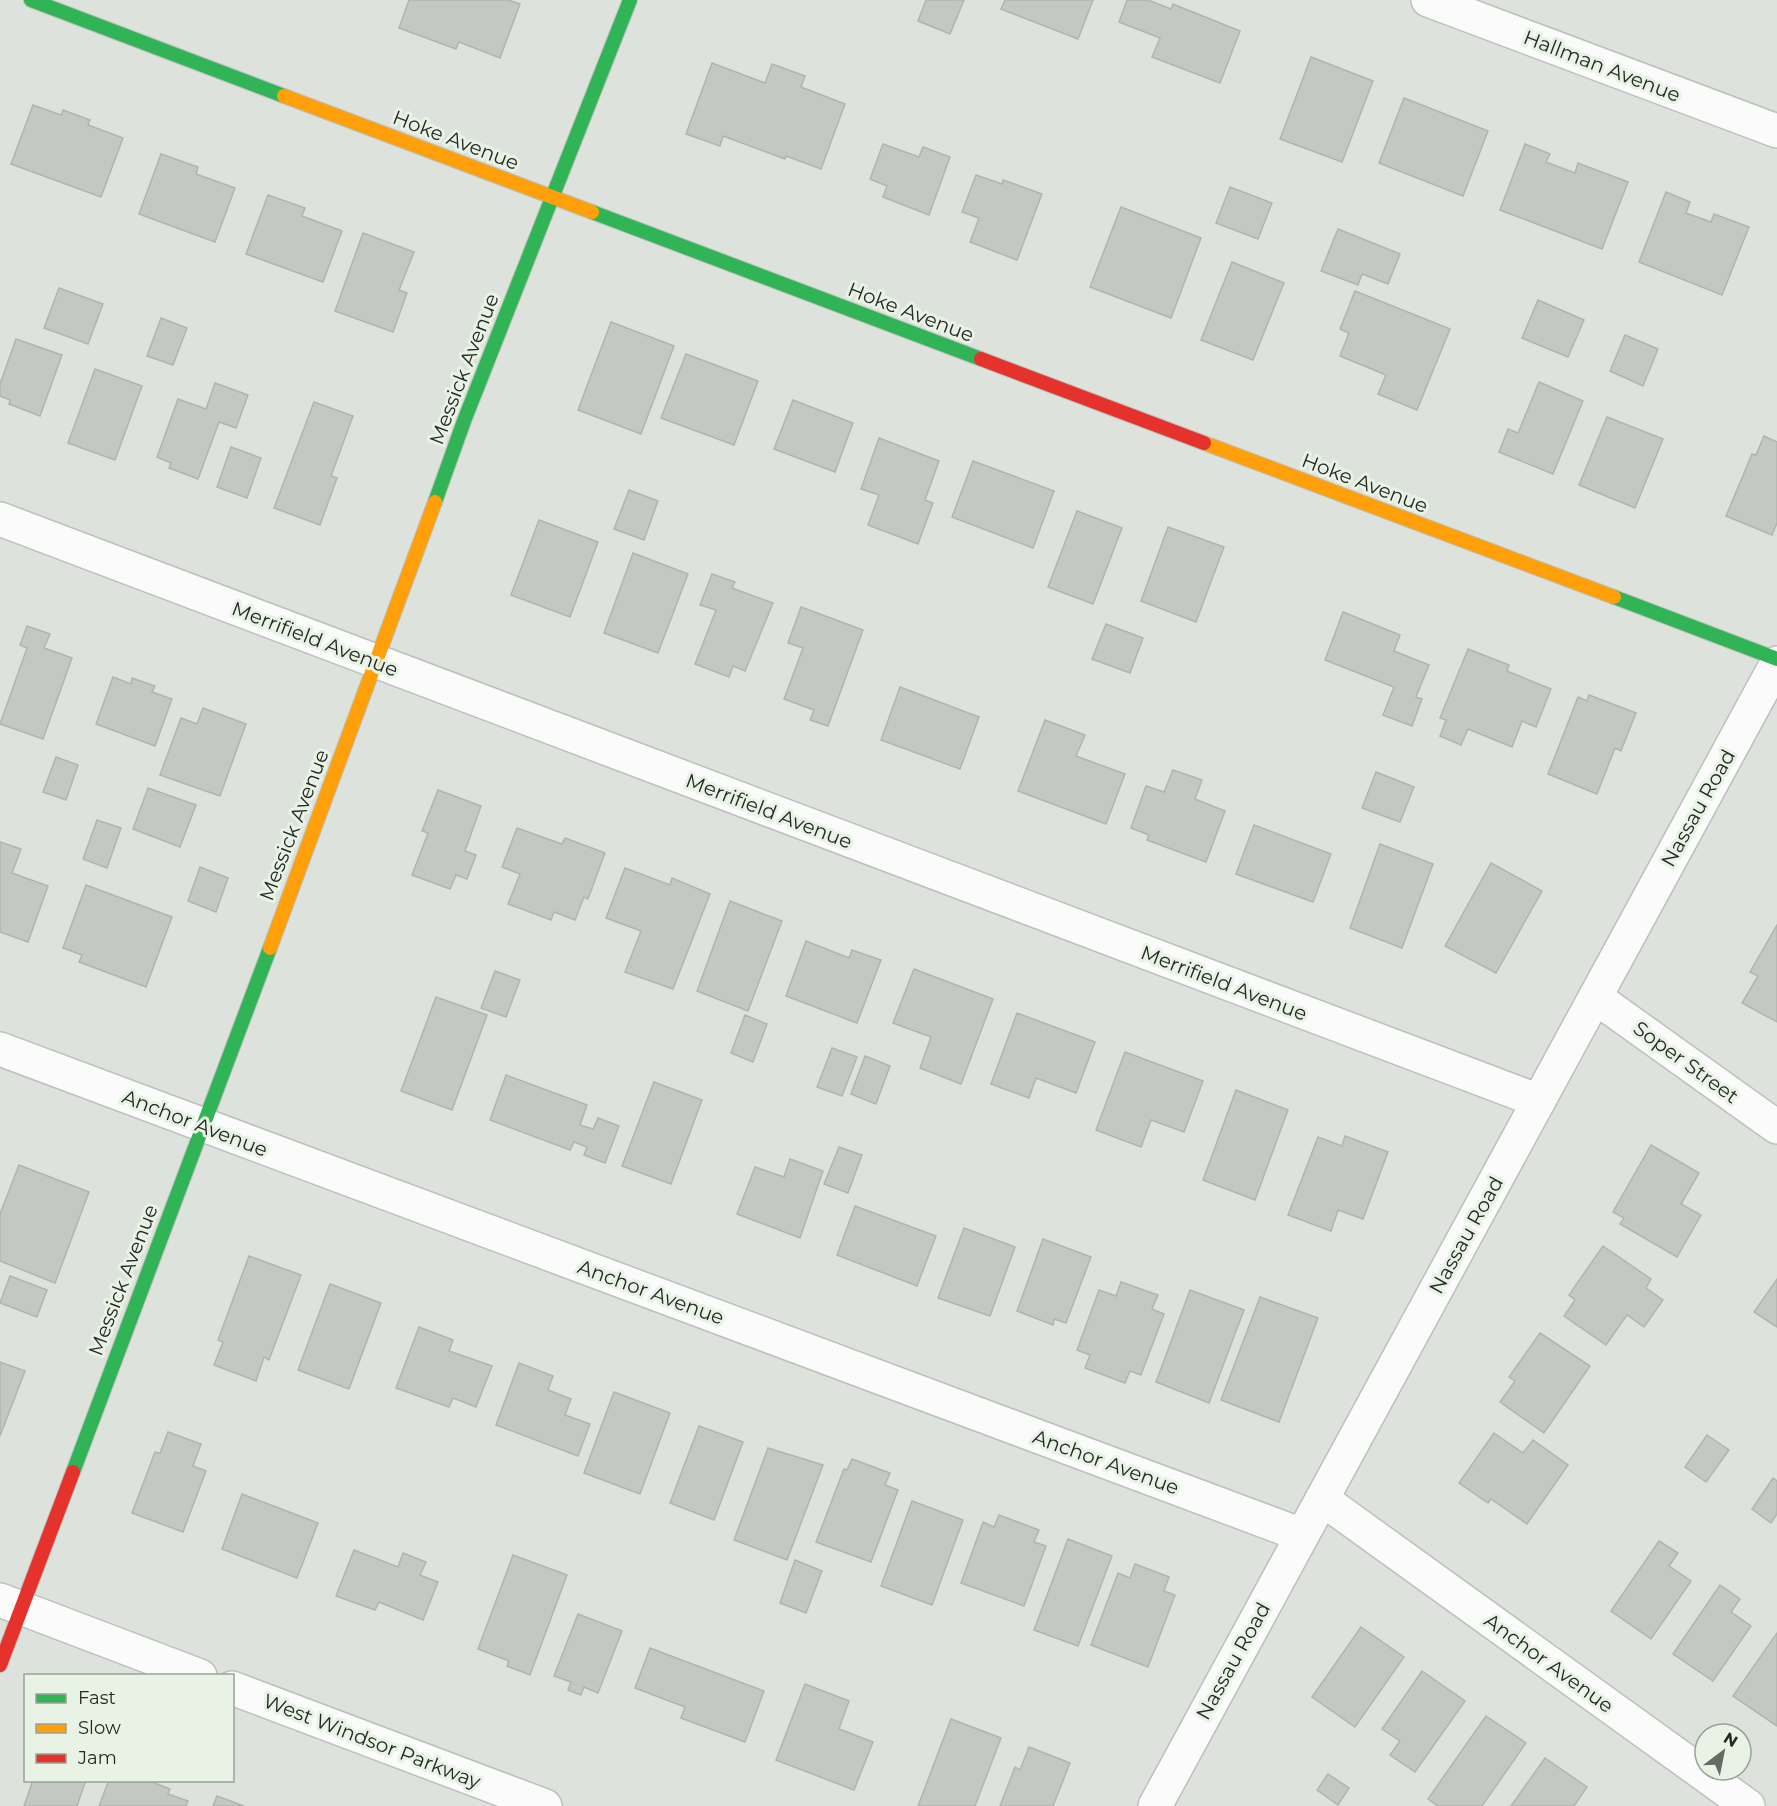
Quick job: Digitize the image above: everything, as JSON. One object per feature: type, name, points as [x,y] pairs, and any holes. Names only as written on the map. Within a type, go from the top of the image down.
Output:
[{"type":"street","name":"Hoke Avenue","points":[[31,0],[1777,661]]},
{"type":"street","name":"Messick Avenue","points":[[0,1665],[10,1604],[201,1125],[377,662],[464,421],[630,0]]},
{"type":"street","name":"Hallman Avenue","points":[[1428,0],[1777,131]]},
{"type":"street","name":"Merrifield Avenue","points":[[0,519],[1539,1101]]},
{"type":"street","name":"Nassau Road","points":[[1155,1806],[1777,661]]},
{"type":"street","name":"Soper Street","points":[[1595,997],[1777,1127]]},
{"type":"street","name":"Anchor Avenue","points":[[0,1049],[1302,1535]]},
{"type":"street","name":"Anchor Avenue","points":[[1322,1499],[1748,1806]]},
{"type":"street","points":[[10,1604],[195,1674]]},
{"type":"street","name":"West Windsor Parkway","points":[[234,1689],[545,1806]]},
{"type":"building","points":[[409,0],[508,0],[520,4],[500,58],[459,42],[456,49],[399,28]]},
{"type":"building","points":[[926,0],[964,0],[950,34],[918,21]]},
{"type":"building","points":[[1005,0],[1093,0],[1078,39],[1001,9]]},
{"type":"building","points":[[1127,0],[1148,0],[1171,9],[1173,4],[1240,31],[1220,83],[1152,57],[1160,38],[1119,22]]},
{"type":"building","points":[[1311,57],[1373,81],[1342,162],[1280,139]]},
{"type":"building","points":[[712,63],[765,83],[772,64],[805,76],[801,87],[845,104],[821,169],[786,156],[785,159],[723,136],[720,146],[686,134]]},
{"type":"building","points":[[1404,98],[1488,131],[1463,196],[1379,163]]},
{"type":"building","points":[[33,105],[61,115],[63,110],[90,120],[88,125],[123,138],[101,197],[11,164]]},
{"type":"building","points":[[883,144],[919,157],[923,147],[950,157],[929,215],[883,197],[887,186],[870,179]]},
{"type":"building","points":[[1525,144],[1550,154],[1546,162],[1575,173],[1578,163],[1628,182],[1602,249],[1500,210]]},
{"type":"building","points":[[161,154],[198,167],[196,174],[235,188],[215,242],[139,214]]},
{"type":"building","points":[[976,175],[1002,184],[1003,180],[1042,194],[1017,260],[970,242],[979,218],[962,212]]},
{"type":"building","points":[[1230,187],[1272,203],[1258,239],[1216,223]]},
{"type":"building","points":[[1666,192],[1690,202],[1686,213],[1711,222],[1714,214],[1749,227],[1722,295],[1639,262]]},
{"type":"building","points":[[268,195],[305,208],[302,216],[342,231],[323,282],[246,254]]},
{"type":"building","points":[[1121,207],[1201,238],[1171,318],[1090,287]]},
{"type":"building","points":[[1338,229],[1400,254],[1388,284],[1362,274],[1358,285],[1321,271]]},
{"type":"building","points":[[363,233],[414,252],[399,290],[407,293],[393,332],[335,311]]},
{"type":"building","points":[[1232,262],[1284,283],[1253,360],[1201,340]]},
{"type":"building","points":[[59,288],[103,304],[88,344],[44,328]]},
{"type":"building","points":[[1355,291],[1450,329],[1417,410],[1378,394],[1386,375],[1340,356],[1349,333],[1340,329]]},
{"type":"building","points":[[1538,300],[1584,320],[1568,357],[1522,338]]},
{"type":"building","points":[[161,318],[187,328],[173,365],[147,356]]},
{"type":"building","points":[[611,322],[674,346],[641,434],[578,410]]},
{"type":"building","points":[[1625,335],[1658,349],[1643,386],[1610,371]]},
{"type":"building","points":[[16,339],[62,355],[40,416],[9,404],[10,400],[0,396],[0,384]]},
{"type":"building","points":[[686,354],[758,381],[734,445],[661,418]]},
{"type":"building","points":[[95,369],[142,386],[115,460],[68,443]]},
{"type":"building","points":[[1539,382],[1583,401],[1553,474],[1499,452],[1508,429],[1518,433]]},
{"type":"building","points":[[215,383],[248,395],[236,428],[219,422],[198,479],[169,468],[171,463],[157,457],[178,399],[206,409]]},
{"type":"building","points":[[793,400],[853,423],[835,472],[774,449]]},
{"type":"building","points":[[314,402],[353,416],[331,476],[337,478],[320,525],[274,508]]},
{"type":"building","points":[[1607,417],[1663,439],[1635,508],[1579,485]]},
{"type":"building","points":[[1764,436],[1777,442],[1777,523],[1772,535],[1726,516],[1752,454],[1756,455]]},
{"type":"building","points":[[879,438],[939,461],[925,500],[933,503],[918,544],[868,525],[879,495],[861,489]]},
{"type":"building","points":[[231,447],[261,458],[247,498],[217,487]]},
{"type":"building","points":[[973,461],[1054,491],[1033,548],[952,517]]},
{"type":"building","points":[[629,490],[658,501],[644,540],[614,529]]},
{"type":"building","points":[[1077,511],[1122,528],[1093,604],[1048,587]]},
{"type":"building","points":[[539,520],[598,542],[570,617],[511,595]]},
{"type":"building","points":[[1168,527],[1224,547],[1196,622],[1141,601]]},
{"type":"building","points":[[633,553],[688,574],[658,653],[604,633]]},
{"type":"building","points":[[712,574],[735,582],[732,588],[773,603],[745,671],[733,666],[729,677],[695,664],[716,610],[700,605]]},
{"type":"building","points":[[801,607],[863,630],[828,726],[810,720],[814,710],[784,699],[803,648],[788,643]]},
{"type":"building","points":[[1343,612],[1400,635],[1394,651],[1429,665],[1416,697],[1422,699],[1412,726],[1383,715],[1394,687],[1325,660]]},
{"type":"building","points":[[1106,624],[1143,638],[1130,673],[1092,659]]},
{"type":"building","points":[[27,626],[50,634],[44,648],[72,658],[43,739],[0,724],[27,648],[20,645]]},
{"type":"building","points":[[1468,649],[1509,665],[1507,671],[1551,689],[1536,727],[1522,721],[1512,747],[1468,729],[1461,745],[1440,736],[1446,720],[1440,718]]},
{"type":"building","points":[[113,677],[131,684],[132,678],[155,686],[152,692],[172,699],[155,746],[96,724]]},
{"type":"building","points":[[900,687],[979,717],[960,769],[881,740]]},
{"type":"building","points":[[1589,695],[1636,713],[1621,751],[1615,748],[1597,794],[1548,774],[1578,697],[1587,701]]},
{"type":"building","points":[[203,708],[246,724],[220,796],[160,775],[181,718],[197,724]]},
{"type":"building","points":[[1045,720],[1085,735],[1076,756],[1125,774],[1106,824],[1018,791]]},
{"type":"building","points":[[56,757],[78,765],[66,800],[43,792]]},
{"type":"building","points":[[1173,770],[1202,780],[1195,799],[1225,811],[1206,862],[1147,840],[1149,835],[1131,828],[1146,786],[1164,792]]},
{"type":"building","points":[[1376,772],[1414,787],[1400,822],[1362,808]]},
{"type":"building","points":[[148,788],[196,805],[180,847],[133,829]]},
{"type":"building","points":[[438,790],[481,806],[465,851],[476,855],[467,879],[456,875],[450,889],[412,875],[428,833],[422,831]]},
{"type":"building","points":[[97,820],[121,828],[107,868],[83,859]]},
{"type":"building","points":[[1254,825],[1331,854],[1313,902],[1236,874]]},
{"type":"building","points":[[517,828],[562,844],[565,838],[605,853],[588,899],[584,897],[575,920],[554,912],[551,920],[508,904],[520,874],[502,867]]},
{"type":"building","points":[[0,842],[21,849],[12,873],[48,886],[28,942],[0,932]]},
{"type":"building","points":[[1380,844],[1433,864],[1402,948],[1350,928]]},
{"type":"building","points":[[1491,863],[1542,891],[1496,973],[1445,946]]},
{"type":"building","points":[[200,867],[228,878],[216,912],[188,901]]},
{"type":"building","points":[[625,868],[670,885],[672,878],[710,894],[673,989],[625,972],[641,931],[606,918]]},
{"type":"building","points":[[86,885],[172,917],[146,987],[79,962],[82,955],[63,948]]},
{"type":"building","points":[[730,901],[782,921],[748,1011],[697,991]]},
{"type":"building","points":[[1777,925],[1777,1022],[1742,1003],[1758,976],[1750,972]]},
{"type":"building","points":[[806,941],[849,958],[852,950],[881,960],[857,1023],[786,996]]},
{"type":"building","points":[[914,969],[993,999],[961,1084],[920,1068],[931,1037],[893,1023]]},
{"type":"building","points":[[495,971],[520,980],[506,1017],[481,1008]]},
{"type":"building","points":[[436,997],[487,1015],[452,1110],[401,1091]]},
{"type":"building","points":[[1017,1013],[1095,1042],[1076,1093],[1036,1078],[1029,1098],[991,1084]]},
{"type":"building","points":[[745,1015],[767,1024],[753,1062],[731,1053]]},
{"type":"building","points":[[832,1048],[857,1057],[842,1096],[817,1087]]},
{"type":"building","points":[[1125,1052],[1203,1081],[1184,1132],[1151,1120],[1141,1147],[1096,1130]]},
{"type":"building","points":[[865,1056],[890,1066],[876,1104],[851,1094]]},
{"type":"building","points":[[506,1075],[587,1105],[580,1125],[593,1129],[598,1118],[619,1126],[605,1163],[584,1155],[587,1147],[574,1142],[570,1150],[490,1120]]},
{"type":"building","points":[[654,1082],[702,1100],[671,1184],[622,1166]]},
{"type":"building","points":[[1236,1090],[1288,1110],[1255,1200],[1203,1180]]},
{"type":"building","points":[[1345,1136],[1388,1152],[1363,1219],[1338,1210],[1331,1231],[1288,1215],[1318,1137],[1342,1146]]},
{"type":"building","points":[[1651,1145],[1699,1173],[1681,1204],[1701,1215],[1677,1257],[1620,1224],[1624,1218],[1613,1212]]},
{"type":"building","points":[[839,1147],[862,1155],[848,1193],[824,1184]]},
{"type":"building","points":[[790,1159],[823,1171],[800,1238],[737,1214],[755,1167],[784,1177]]},
{"type":"building","points":[[19,1165],[89,1192],[55,1283],[0,1261],[0,1214]]},
{"type":"building","points":[[855,1206],[936,1236],[917,1286],[837,1255]]},
{"type":"building","points":[[964,1228],[1015,1247],[990,1316],[938,1298]]},
{"type":"building","points":[[1043,1239],[1091,1257],[1066,1323],[1054,1319],[1053,1325],[1017,1311]]},
{"type":"building","points":[[1603,1246],[1651,1279],[1646,1288],[1663,1300],[1644,1327],[1627,1315],[1606,1345],[1564,1316],[1575,1300],[1569,1295]]},
{"type":"building","points":[[249,1256],[301,1275],[269,1360],[264,1357],[256,1381],[214,1365],[223,1342],[218,1340]]},
{"type":"building","points":[[10,1276],[47,1290],[37,1317],[0,1303]]},
{"type":"building","points":[[1777,1279],[1777,1327],[1754,1312]]},
{"type":"building","points":[[1121,1282],[1158,1295],[1152,1309],[1164,1314],[1141,1375],[1130,1371],[1125,1383],[1085,1368],[1090,1355],[1077,1350],[1099,1290],[1116,1296]]},
{"type":"building","points":[[330,1284],[381,1303],[349,1389],[298,1370]]},
{"type":"building","points":[[1190,1290],[1244,1310],[1209,1403],[1156,1382]]},
{"type":"building","points":[[1260,1297],[1318,1318],[1279,1422],[1221,1400]]},
{"type":"building","points":[[419,1327],[453,1340],[449,1351],[492,1366],[476,1407],[453,1398],[449,1407],[396,1388]]},
{"type":"building","points":[[1540,1333],[1590,1366],[1544,1433],[1500,1402],[1515,1381],[1509,1377]]},
{"type":"building","points":[[0,1362],[25,1371],[0,1436]]},
{"type":"building","points":[[519,1363],[553,1376],[548,1390],[571,1399],[565,1415],[590,1424],[578,1456],[496,1425]]},
{"type":"building","points":[[614,1392],[670,1413],[640,1494],[584,1473]]},
{"type":"building","points":[[699,1426],[743,1442],[714,1520],[670,1503]]},
{"type":"building","points":[[168,1432],[201,1444],[193,1466],[206,1471],[183,1532],[132,1513],[155,1452],[160,1453]]},
{"type":"building","points":[[1494,1433],[1523,1453],[1533,1440],[1568,1465],[1527,1524],[1491,1499],[1488,1503],[1459,1483]]},
{"type":"building","points":[[1707,1435],[1729,1450],[1706,1482],[1685,1467]]},
{"type":"building","points":[[768,1448],[823,1465],[787,1560],[734,1540]]},
{"type":"building","points":[[852,1459],[890,1473],[885,1485],[898,1490],[871,1562],[816,1542],[844,1469],[847,1470]]},
{"type":"building","points":[[1773,1478],[1777,1481],[1777,1514],[1771,1523],[1752,1509]]},
{"type":"building","points":[[242,1494],[318,1523],[297,1578],[222,1549]]},
{"type":"building","points":[[912,1501],[963,1520],[932,1605],[881,1586]]},
{"type":"building","points":[[999,1515],[1039,1530],[1034,1542],[1046,1546],[1024,1606],[961,1583],[983,1522],[994,1527]]},
{"type":"building","points":[[1068,1539],[1112,1556],[1078,1646],[1034,1630]]},
{"type":"building","points":[[1659,1541],[1678,1553],[1669,1566],[1691,1581],[1651,1639],[1611,1611]]},
{"type":"building","points":[[354,1550],[398,1567],[403,1553],[426,1562],[420,1575],[438,1582],[423,1620],[379,1602],[375,1610],[336,1596]]},
{"type":"building","points":[[513,1555],[567,1575],[530,1675],[507,1666],[509,1661],[478,1649]]},
{"type":"building","points":[[795,1560],[822,1571],[806,1613],[780,1603]]},
{"type":"building","points":[[1135,1564],[1169,1577],[1164,1591],[1175,1595],[1148,1667],[1091,1645],[1118,1573],[1130,1578]]},
{"type":"building","points":[[1720,1585],[1740,1599],[1731,1612],[1751,1626],[1713,1681],[1673,1654]]},
{"type":"building","points":[[578,1614],[622,1631],[598,1693],[584,1687],[581,1695],[568,1690],[571,1682],[554,1676]]},
{"type":"building","points":[[1361,1627],[1404,1657],[1355,1727],[1312,1697]]},
{"type":"building","points":[[1777,1633],[1777,1726],[1733,1696]]},
{"type":"building","points":[[650,1648],[764,1691],[745,1742],[681,1718],[685,1707],[635,1688]]},
{"type":"building","points":[[1422,1671],[1465,1701],[1415,1772],[1390,1755],[1400,1741],[1382,1729]]},
{"type":"building","points":[[805,1684],[849,1701],[839,1729],[873,1742],[854,1790],[776,1760]]},
{"type":"building","points":[[1486,1716],[1526,1743],[1482,1806],[1438,1806],[1428,1799]]},
{"type":"building","points":[[951,1719],[1001,1738],[975,1806],[918,1806]]},
{"type":"building","points":[[1029,1747],[1070,1763],[1053,1806],[1000,1806],[1015,1767],[1020,1770]]},
{"type":"building","points":[[1545,1758],[1587,1787],[1574,1806],[1511,1806]]},
{"type":"building","points":[[1328,1774],[1349,1788],[1338,1805],[1317,1790]]},
{"type":"building","points":[[32,1782],[85,1782],[77,1806],[24,1806]]},
{"type":"building","points":[[108,1782],[152,1782],[170,1789],[168,1794],[188,1801],[186,1806],[99,1806]]},
{"type":"building","points":[[217,1796],[244,1806],[213,1806]]},
{"type":"traffic: fast","points":[[31,0],[284,96]]},
{"type":"traffic: fast","points":[[435,502],[464,421],[630,0]]},
{"type":"traffic: fast","points":[[592,212],[981,359]]},
{"type":"traffic: fast","points":[[1614,597],[1777,659]]},
{"type":"traffic: fast","points":[[73,1472],[270,948]]},
{"type":"traffic: slow","points":[[284,96],[592,212]]},
{"type":"traffic: slow","points":[[1204,443],[1614,597]]},
{"type":"traffic: slow","points":[[270,948],[435,502]]},
{"type":"traffic: jam","points":[[981,359],[1204,443]]},
{"type":"traffic: jam","points":[[0,1665],[73,1472]]}]
